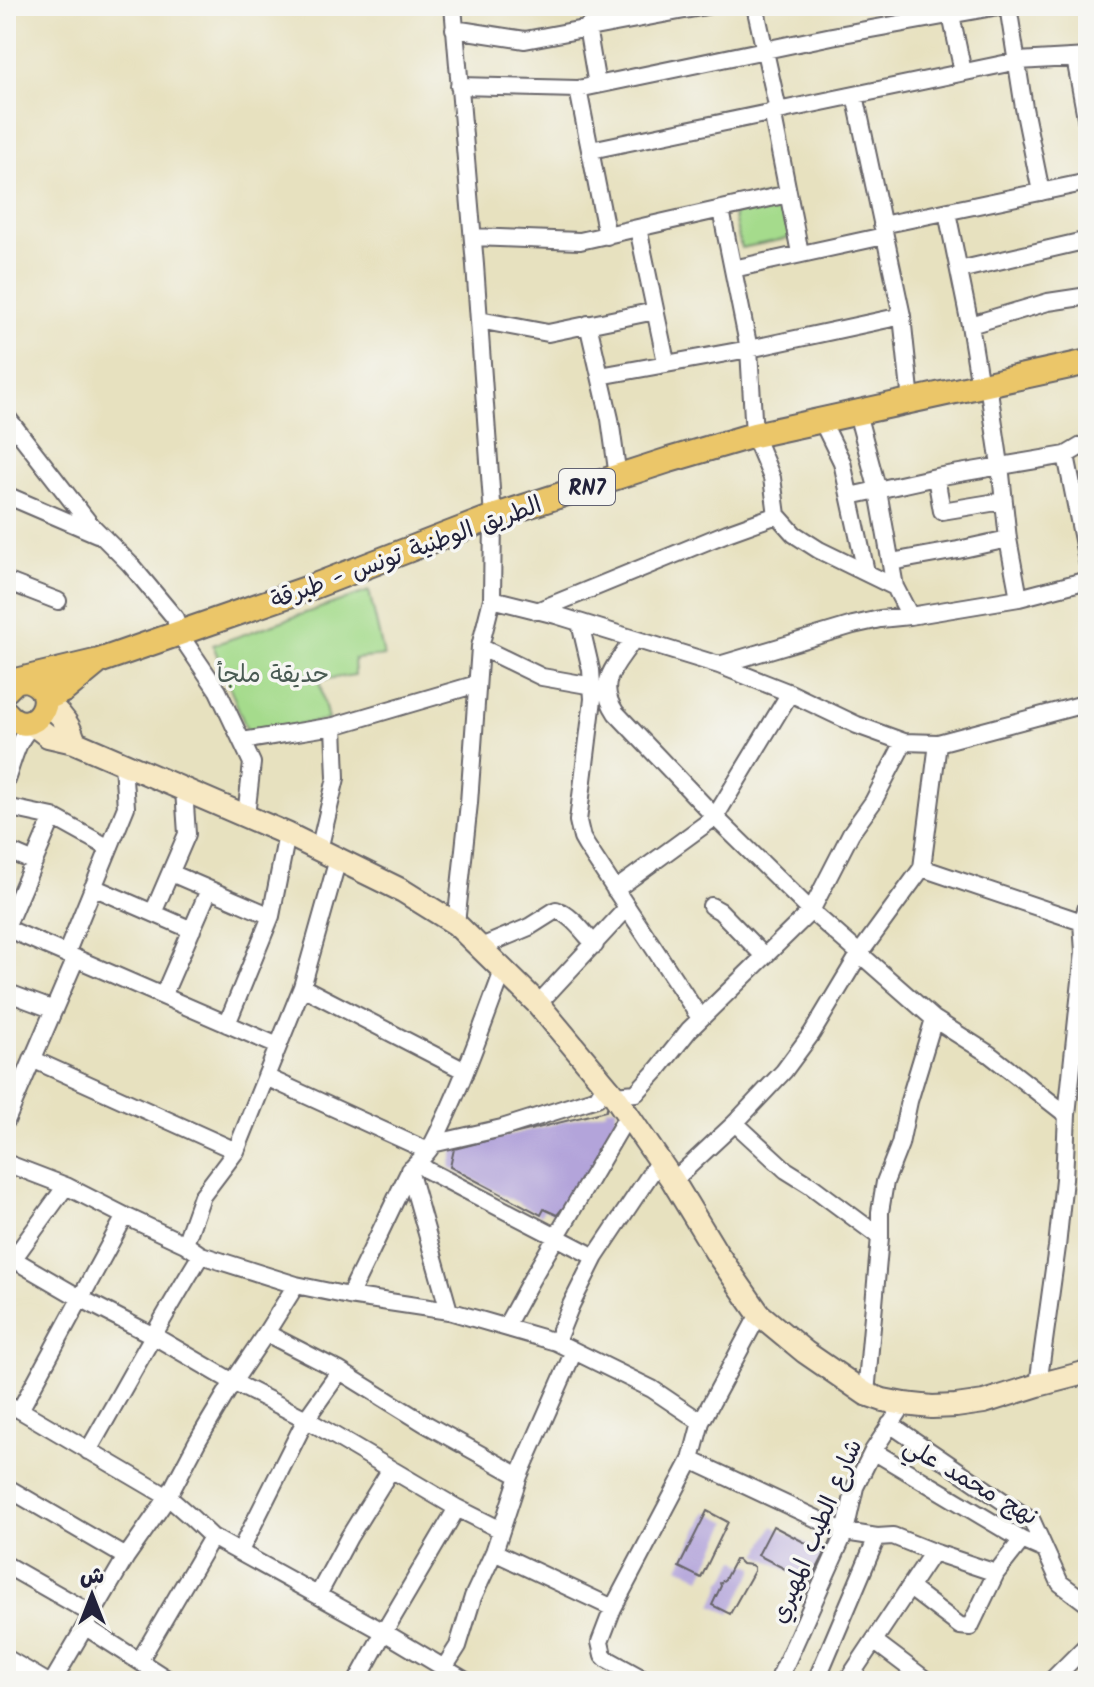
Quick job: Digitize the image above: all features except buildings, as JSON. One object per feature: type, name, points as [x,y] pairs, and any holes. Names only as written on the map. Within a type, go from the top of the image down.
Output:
[{"type":"main road","name":"الطريق الوطنية تونس - طبرقة","points":[[13,683],[99,661],[312,587],[493,517],[669,460],[754,435],[1088,362]]},
{"type":"main road","name":"الطريق الوطنية تونس - طبرقة","points":[[45,701],[64,690],[99,661]]},
{"type":"main road","name":"RN7","points":[[13,683],[31,681],[41,688],[45,701],[40,715],[17,719]]},
{"type":"main road","points":[[45,701],[69,727],[74,742]]},
{"type":"main road","points":[[17,719],[48,736],[74,742],[287,834],[403,891],[456,924],[538,1004],[610,1090],[759,1314],[805,1352],[866,1394],[904,1404],[956,1406],[984,1402],[1088,1372]]},
{"type":"street","points":[[453,6],[493,517],[492,599],[480,647],[469,803],[456,924]]},
{"type":"street","points":[[454,29],[525,40],[706,6]]},
{"type":"street","points":[[755,6],[800,253]]},
{"type":"street","points":[[459,86],[578,89],[832,36],[999,6]]},
{"type":"street","points":[[1008,6],[1041,192]]},
{"type":"street","points":[[951,15],[963,72]]},
{"type":"street","points":[[587,27],[597,85]]},
{"type":"street","points":[[591,150],[1018,61],[1081,57],[1088,128]]},
{"type":"street","points":[[578,89],[607,236]]},
{"type":"street","points":[[855,95],[902,316],[911,401]]},
{"type":"street","points":[[733,269],[947,212],[1088,182]]},
{"type":"street","points":[[473,237],[580,241],[788,194]]},
{"type":"street","points":[[721,210],[749,349],[754,435],[772,478],[777,515],[794,534],[819,550],[895,587]]},
{"type":"street","points":[[947,212],[1000,465],[1008,539],[1019,598]]},
{"type":"street","points":[[638,228],[666,362]]},
{"type":"street","points":[[959,270],[1088,240]]},
{"type":"street","points":[[970,325],[1048,302],[1088,296]]},
{"type":"street","points":[[479,320],[548,333],[655,311]]},
{"type":"street","points":[[600,376],[749,349],[902,316]]},
{"type":"street","points":[[588,324],[610,419],[618,477]]},
{"type":"street","points":[[857,413],[878,491],[895,587],[910,616]]},
{"type":"street","points":[[6,416],[89,523],[130,564],[175,618],[178,632],[218,691],[252,763],[246,816]]},
{"type":"street","points":[[822,421],[842,462],[866,572]]},
{"type":"street","points":[[850,496],[936,477],[1066,455],[1088,442]]},
{"type":"street","points":[[1066,455],[1082,506],[1088,565]]},
{"type":"street","points":[[936,477],[942,511],[1003,501]]},
{"type":"street","points":[[6,495],[102,536]]},
{"type":"street","points":[[536,611],[777,515]]},
{"type":"street","points":[[891,562],[1008,539]]},
{"type":"street","points":[[719,665],[853,625],[1019,598],[1088,580]]},
{"type":"street","points":[[6,581],[58,601]]},
{"type":"street","points":[[492,599],[556,615],[719,665],[904,742],[938,743],[1088,703]]},
{"type":"street","points":[[580,623],[598,694],[579,826],[582,838],[700,1018]]},
{"type":"street","points":[[598,694],[606,692],[607,680],[633,640]]},
{"type":"street","points":[[480,647],[542,677],[598,694],[715,817],[811,911],[934,1019],[989,1054],[1067,1115]]},
{"type":"street","points":[[242,741],[334,726],[477,684]]},
{"type":"street","points":[[615,890],[715,817],[790,693]]},
{"type":"street","points":[[6,780],[21,739],[28,729],[17,719]]},
{"type":"street","points":[[185,1244],[202,1196],[236,1151],[302,987],[328,854],[336,778],[334,726]]},
{"type":"street","points":[[422,1157],[597,1098],[610,1090],[636,1093],[700,1018],[811,911],[851,833],[873,802],[904,742]]},
{"type":"street","points":[[673,1181],[735,1123],[784,1071],[812,1033],[860,953],[922,868],[938,743]]},
{"type":"street","points":[[8,1112],[54,1010],[93,887],[126,807],[123,764]]},
{"type":"street","points":[[153,913],[187,834],[184,790]]},
{"type":"street","points":[[6,807],[53,817],[109,848]]},
{"type":"street","points":[[53,817],[6,928],[278,1046]]},
{"type":"street","points":[[227,1024],[271,916],[287,834]]},
{"type":"street","points":[[6,850],[34,862]]},
{"type":"street","points":[[922,868],[1082,922]]},
{"type":"street","points":[[171,873],[271,916]]},
{"type":"street","points":[[93,887],[192,930]]},
{"type":"street","points":[[163,996],[209,890]]},
{"type":"street","points":[[1038,1385],[1057,1247],[1084,952],[1082,922],[1088,904]]},
{"type":"street","points":[[711,906],[720,911],[764,956]]},
{"type":"street","points":[[538,1004],[627,908]]},
{"type":"street","points":[[481,947],[529,927],[556,910],[562,911],[595,945]]},
{"type":"street","points":[[349,1296],[465,1071],[503,971]]},
{"type":"street","points":[[302,987],[465,1071]]},
{"type":"street","points":[[6,992],[54,1010]]},
{"type":"street","points":[[866,1394],[885,1182],[900,1144],[909,1101],[934,1019]]},
{"type":"street","points":[[32,1059],[236,1151]]},
{"type":"street","points":[[266,1077],[422,1157],[454,1185],[595,1257]]},
{"type":"street","points":[[506,1326],[628,1115]]},
{"type":"street","points":[[735,1123],[786,1170],[880,1237]]},
{"type":"street","points":[[422,1157],[449,1311]]},
{"type":"street","points":[[556,1342],[595,1257],[659,1161]]},
{"type":"street","points":[[6,1163],[66,1186],[185,1244],[201,1255],[296,1285],[449,1311],[556,1342],[652,1389],[701,1422]]},
{"type":"street","points":[[66,1186],[8,1261],[154,1336],[501,1530]]},
{"type":"street","points":[[125,1216],[80,1298],[13,1407],[168,1497],[212,1537],[466,1681]]},
{"type":"street","points":[[88,1451],[201,1255]]},
{"type":"street","points":[[53,1681],[126,1557],[168,1497],[233,1382],[296,1285]]},
{"type":"street","points":[[647,1681],[603,1655],[600,1642],[613,1608],[691,1460],[701,1422],[759,1314]]},
{"type":"street","points":[[266,1333],[340,1371],[519,1476]]},
{"type":"street","points":[[444,1668],[458,1646],[473,1597],[494,1552],[519,1476],[574,1351]]},
{"type":"street","points":[[240,1551],[306,1419],[340,1371]]},
{"type":"street","name":"شارع الطيب المهيري","points":[[778,1681],[845,1532],[855,1487],[873,1451],[904,1404]]},
{"type":"street","name":"نهج محمد علي","points":[[890,1424],[1032,1521],[1053,1573],[1060,1583],[1088,1604]]},
{"type":"street","name":"نهج محمد علي","points":[[873,1451],[1022,1540],[1045,1550]]},
{"type":"street","points":[[691,1460],[845,1532],[893,1536],[996,1573]]},
{"type":"street","points":[[318,1595],[391,1469]]},
{"type":"street","points":[[6,1487],[126,1557]]},
{"type":"street","points":[[357,1681],[457,1508]]},
{"type":"street","points":[[140,1660],[212,1537]]},
{"type":"street","points":[[816,1681],[877,1537]]},
{"type":"street","points":[[910,1588],[960,1626],[970,1627],[996,1573],[1022,1540]]},
{"type":"street","points":[[494,1552],[613,1608]]},
{"type":"street","points":[[847,1681],[933,1552]]},
{"type":"street","points":[[6,1565],[89,1620],[170,1681]]},
{"type":"street","points":[[874,1641],[927,1681]]},
{"type":"street","points":[[1051,1681],[1088,1644]]},
{"type":"street","points":[[6,1658],[45,1681]]},
{"type":"green space","points":[[785,192],[795,237],[741,248],[731,203]]},
{"type":"green space","name":"حديقة ملجأ","points":[[369,591],[384,656],[354,659],[355,675],[319,680],[328,720],[248,733],[213,645]]}]
